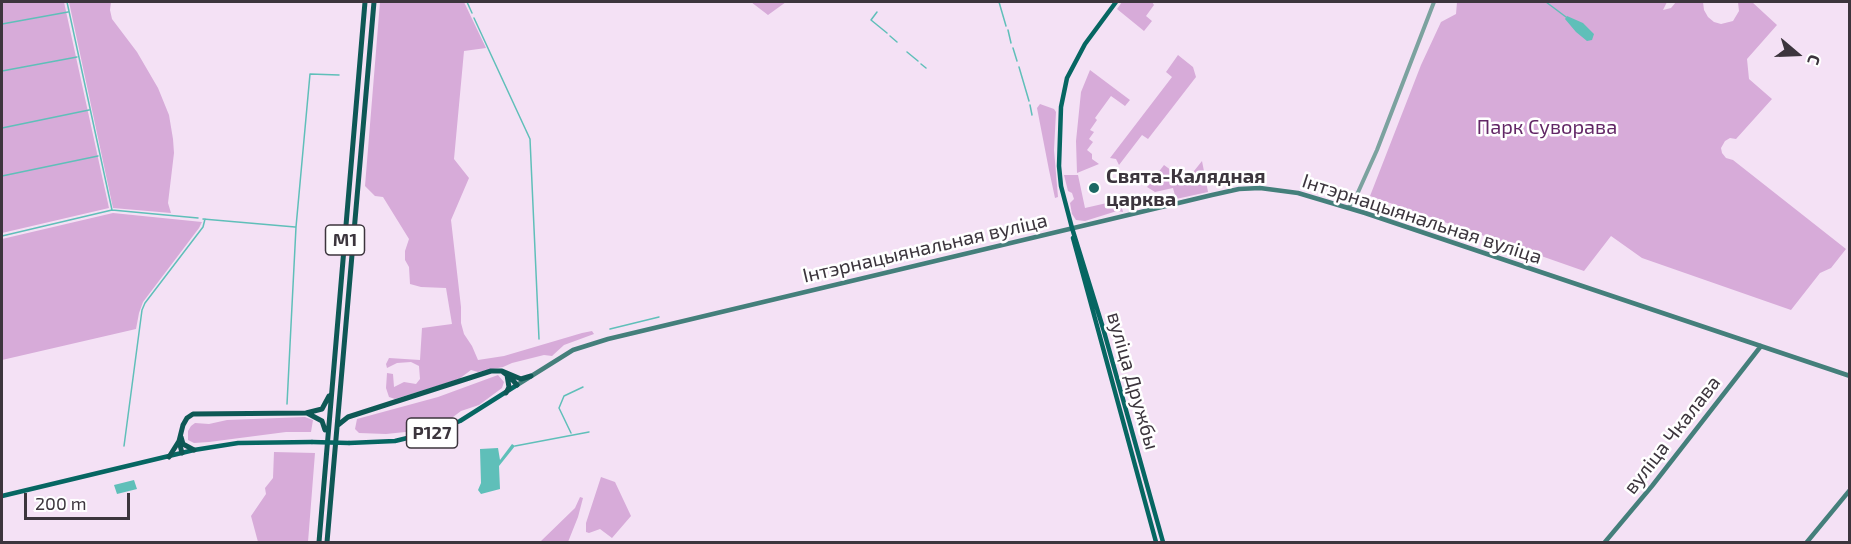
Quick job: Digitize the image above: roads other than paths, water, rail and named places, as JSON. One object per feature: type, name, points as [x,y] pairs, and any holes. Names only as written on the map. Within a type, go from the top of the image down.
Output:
[{"type":"highway","name":"М1","points":[[319,543],[365,2]]},
{"type":"highway","name":"М1","points":[[327,543],[374,2]]},
{"type":"highway","name":"Р127","points":[[337,428],[344,419],[491,371],[502,371],[521,379],[531,376]]},
{"type":"highway","points":[[502,371],[517,386]]},
{"type":"highway","points":[[502,371],[507,375],[509,387],[506,393]]},
{"type":"highway","points":[[182,453],[179,441],[180,432],[187,418],[193,414],[306,413],[322,409],[331,392]]},
{"type":"highway","points":[[339,402],[343,410],[358,414]]},
{"type":"highway","points":[[306,413],[322,421],[327,438]]},
{"type":"highway","points":[[180,432],[183,444],[194,450]]},
{"type":"highway","points":[[169,457],[179,441]]},
{"type":"main road","name":"вуліца Дружбы","points":[[1116,2],[1078,55],[1067,78],[1061,107],[1059,166],[1061,186],[1072,228],[1126,409],[1162,541]]},
{"type":"main road","name":"Інтэрнацыянальная вуліца","points":[[531,376],[585,345],[608,339],[1212,195],[1248,189],[1271,189],[1298,193],[1348,208],[1850,376]]},
{"type":"main road","name":"вуліца Дружбы","points":[[1072,228],[1076,250],[1156,541]]},
{"type":"main road","name":"вуліца Чкалава","points":[[1605,543],[1761,346]]},
{"type":"main road","name":"Р127","points":[[2,496],[194,450],[238,442],[395,441],[436,431],[460,421],[531,376]]},
{"type":"main road","points":[[1110,376],[1121,406],[1126,409]]},
{"type":"main road","points":[[1120,411],[1124,412],[1137,448]]},
{"type":"main road","points":[[1807,543],[1850,490]]},
{"type":"main road","points":[[1146,502],[1157,536],[1162,541]]},
{"type":"main road","points":[[1156,541],[1162,541]]},
{"type":"street","points":[[1348,208],[1355,199],[1377,150],[1434,2]]},
{"type":"waterway","points":[[67,2],[112,210]]},
{"type":"waterway","points":[[467,2],[472,13]]},
{"type":"waterway","points":[[999,2],[1006,26]]},
{"type":"waterway","points":[[1546,2],[1566,17]]},
{"type":"waterway","points":[[2,24],[68,12]]},
{"type":"waterway","points":[[877,12],[871,20],[887,33]]},
{"type":"waterway","points":[[474,18],[530,139],[539,339]]},
{"type":"waterway","points":[[1008,30],[1011,43]]},
{"type":"waterway","points":[[890,36],[897,42]]},
{"type":"waterway","points":[[1013,48],[1017,61]]},
{"type":"waterway","points":[[907,52],[918,61]]},
{"type":"waterway","points":[[2,71],[77,57]]},
{"type":"waterway","points":[[921,64],[926,68]]},
{"type":"waterway","points":[[1019,67],[1029,101]]},
{"type":"waterway","points":[[287,404],[296,227],[310,74],[339,75]]},
{"type":"waterway","points":[[1030,105],[1032,115]]},
{"type":"waterway","points":[[2,128],[89,110]]},
{"type":"waterway","points":[[2,176],[98,156]]},
{"type":"waterway","points":[[2,236],[112,210],[198,218]]},
{"type":"waterway","points":[[203,219],[295,227]]},
{"type":"waterway","points":[[124,446],[142,310],[203,227],[205,219]]},
{"type":"waterway","points":[[610,329],[659,317]]},
{"type":"waterway","points":[[571,433],[559,408],[564,396],[583,387]]},
{"type":"waterway","points":[[515,446],[589,432]]},
{"type":"place","name":"Свята-Калядная царква","points":[[1094,188]]},
{"type":"park label","name":"Парк Суворава","points":[[1547,127]]}]
